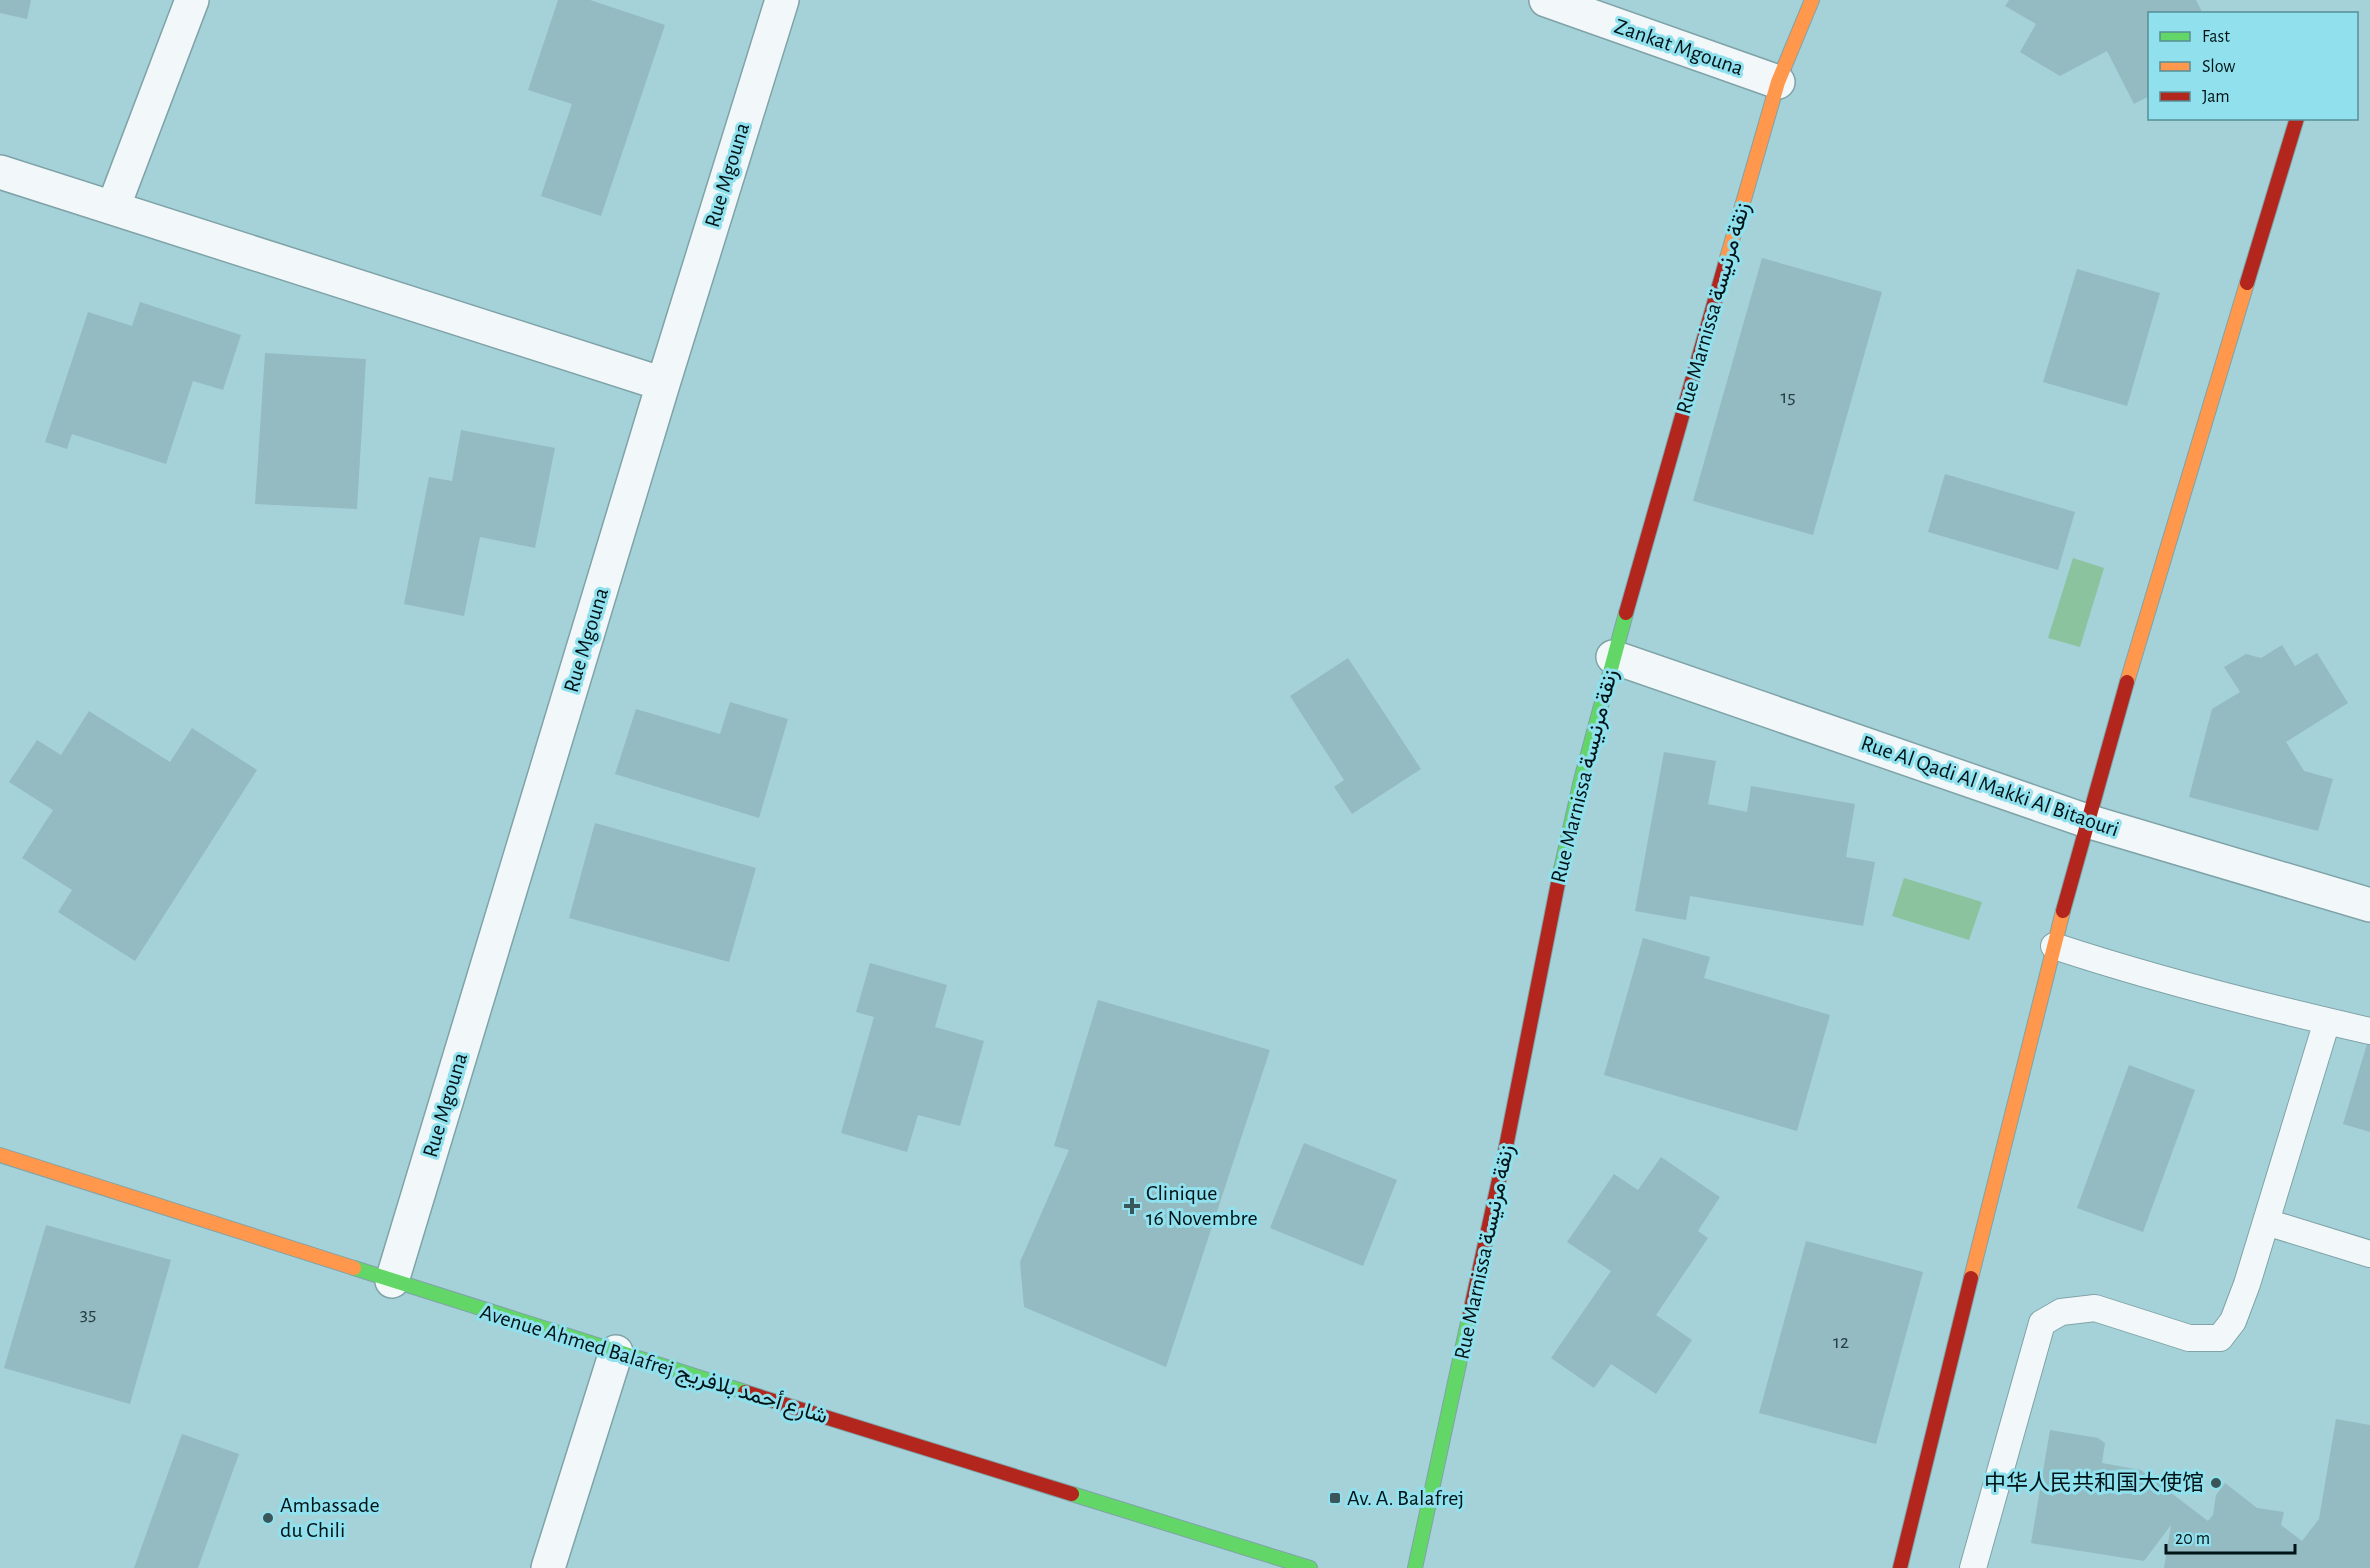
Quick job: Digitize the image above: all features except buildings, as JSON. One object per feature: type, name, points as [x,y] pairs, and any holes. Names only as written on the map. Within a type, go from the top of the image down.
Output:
[{"type":"street","points":[[113,208],[192,0]]},
{"type":"street","name":"Rue Mgouna","points":[[392,1281],[663,384],[782,0]]},
{"type":"street","name":"Zankat Mgouna","points":[[1546,0],[1778,82]]},
{"type":"street","name":"Rue Marnissa زنقة مرنيسة","points":[[1415,1568],[1504,1157],[1553,905],[1581,780],[1613,657],[1778,82],[1812,0]]},
{"type":"street","points":[[1900,1568],[2087,821],[2149,605],[2296,120]]},
{"type":"street","points":[[0,172],[663,384]]},
{"type":"street","name":"Rue Al Qadi Al Makki Al Bitaouri","points":[[1613,657],[2087,821],[2370,904]]},
{"type":"street","name":"Avenue Ahmed Balafrej شارع أحمد بلافريج","points":[[0,1155],[616,1352],[1310,1568]]},
{"type":"street","points":[[548,1568],[616,1352]]},
{"type":"lane","points":[[2054,946],[2100,962],[2370,1031]]},
{"type":"lane","points":[[1973,1568],[2042,1323],[2061,1312],[2095,1308],[2189,1338],[2220,1338],[2233,1321],[2266,1222],[2327,1021]]},
{"type":"lane","points":[[2266,1222],[2370,1254]]},
{"type":"shaded area","points":[[2073,558],[2104,568],[2080,647],[2048,638]]},
{"type":"shaded area","points":[[1904,878],[1982,902],[1969,940],[1892,916]]},
{"type":"traffic: fast","points":[[1558,883],[1581,780],[1626,613]]},
{"type":"traffic: fast","points":[[354,1268],[745,1392]]},
{"type":"traffic: fast","points":[[1415,1568],[1470,1313]]},
{"type":"traffic: fast","points":[[1072,1494],[1310,1568]]},
{"type":"traffic: slow","points":[[1725,265],[1778,82],[1812,0]]},
{"type":"traffic: slow","points":[[2127,682],[2247,283]]},
{"type":"traffic: slow","points":[[1971,1278],[2063,911]]},
{"type":"traffic: slow","points":[[0,1155],[354,1268]]},
{"type":"traffic: jam","points":[[2247,283],[2296,120]]},
{"type":"traffic: jam","points":[[1626,613],[1725,265]]},
{"type":"traffic: jam","points":[[2063,911],[2127,682]]},
{"type":"traffic: jam","points":[[1470,1313],[1504,1157],[1558,883]]},
{"type":"traffic: jam","points":[[1900,1568],[1971,1278]]},
{"type":"traffic: jam","points":[[745,1392],[1072,1494]]},
{"type":"place","name":"Clinique 16 Novembre","points":[[1132,1206]]},
{"type":"place","name":"中华人民共和国大使馆","points":[[2216,1483]]},
{"type":"place","name":"Av. A. Balafrej","points":[[1335,1498]]},
{"type":"place","name":"Ambassade du Chili","points":[[268,1518]]}]
